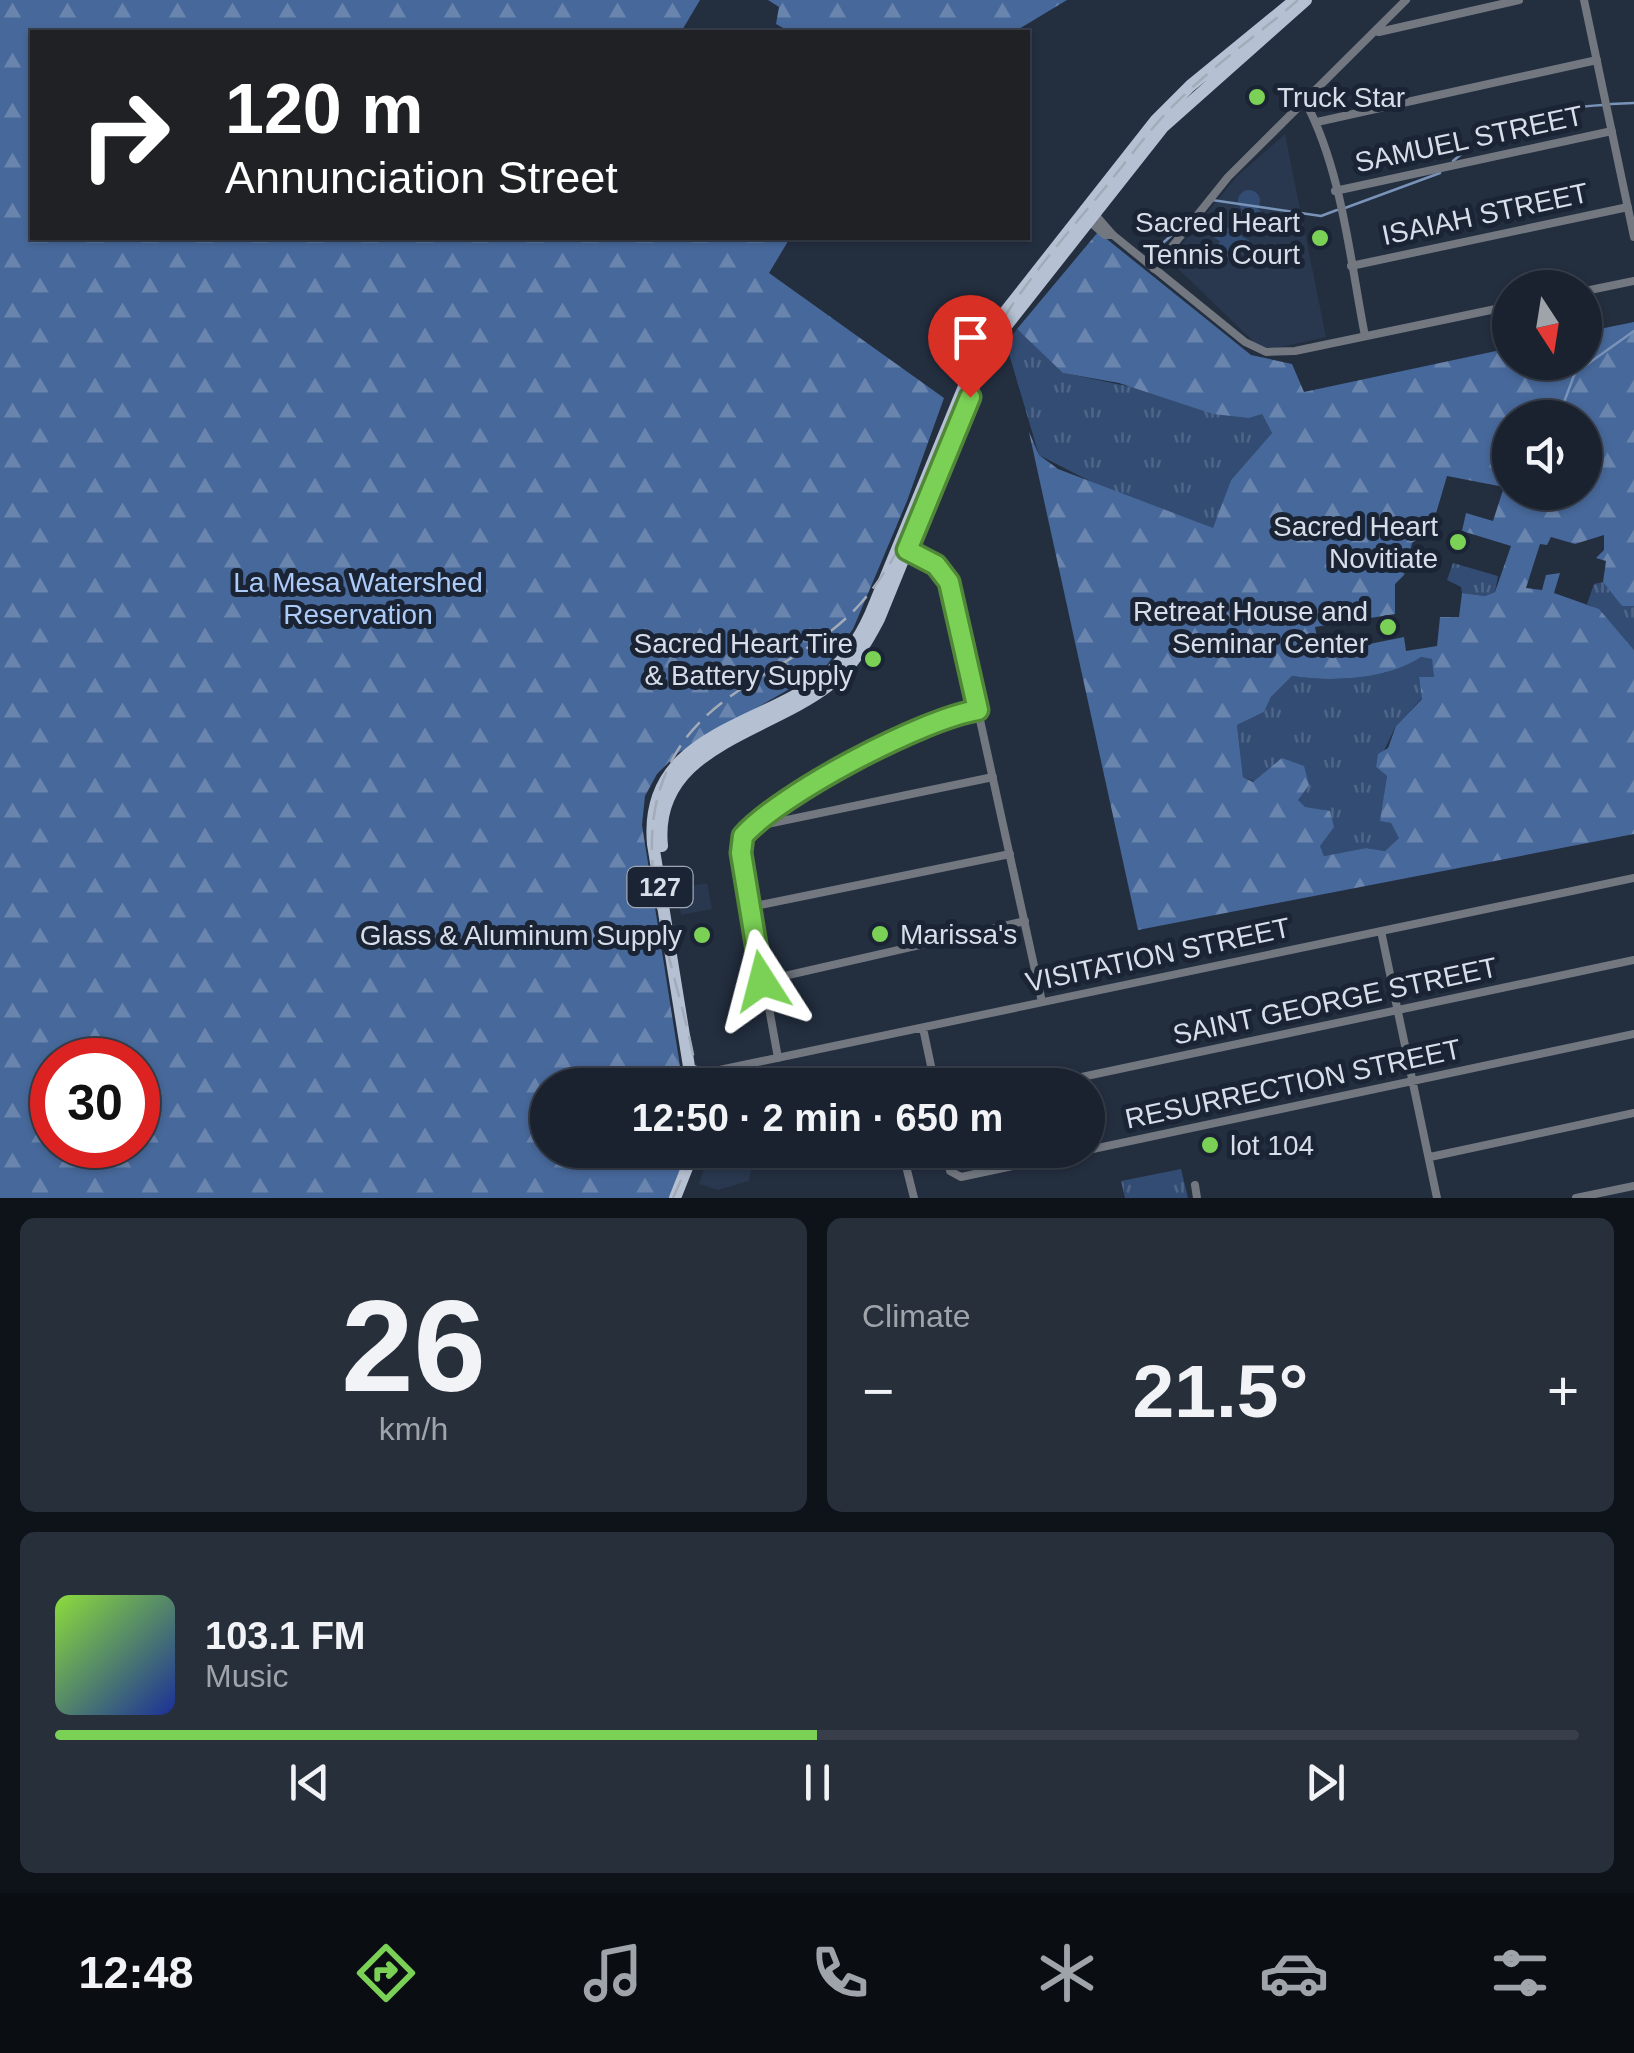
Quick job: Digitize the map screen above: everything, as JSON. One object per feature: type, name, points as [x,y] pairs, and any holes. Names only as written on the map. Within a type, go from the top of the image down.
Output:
[{"type":"main road","name":"127","points":[[694,1068],[653,844],[657,793],[682,756],[807,688],[840,662],[862,634],[902,547],[980,350],[1173,102],[1295,0]]},
{"type":"main road","name":"127","points":[[1086,213],[1188,102],[1306,0]]},
{"type":"main road","points":[[675,1198],[687,1168]]},
{"type":"main road","points":[[684,1198],[695,1168]]},
{"type":"street","points":[[1154,269],[1228,177],[1379,32],[1406,0]]},
{"type":"street","points":[[1379,32],[1491,3],[1519,0]]},
{"type":"street","points":[[1584,0],[1634,237]]},
{"type":"street","points":[[1316,122],[1597,60]]},
{"type":"street","points":[[1305,101],[1316,122],[1335,192],[1365,336]]},
{"type":"street","name":"SAMUEL STREET","points":[[1335,192],[1612,131]]},
{"type":"street","name":"ISAIAH STREET","points":[[1351,266],[1628,207]]},
{"type":"street","points":[[1086,213],[1105,235],[1112,235],[1255,348],[1281,353],[1492,310]]},
{"type":"street","points":[[1602,288],[1634,281]]},
{"type":"street","points":[[902,547],[936,565],[949,582],[1042,1002]]},
{"type":"street","points":[[778,1058],[740,844],[750,828],[781,804],[919,728],[978,710]]},
{"type":"street","points":[[750,828],[993,777]]},
{"type":"street","points":[[750,907],[1010,854]]},
{"type":"street","name":"VISITATION STREET","points":[[741,1068],[1634,878]]},
{"type":"street","points":[[762,981],[1025,922]]},
{"type":"street","points":[[1381,931],[1438,1198]]},
{"type":"street","name":"SAINT GEORGE STREET","points":[[1105,1072],[1634,960]]},
{"type":"street","points":[[923,1028],[931,1068]]},
{"type":"street","name":"RESURRECTION STREET","points":[[1105,1146],[1634,1034]]},
{"type":"street","points":[[1430,1157],[1634,1113]]},
{"type":"street","points":[[906,1168],[914,1198]]},
{"type":"street","name":"RESURRECTION STREET","points":[[950,1168],[961,1177],[1003,1168]]},
{"type":"street","points":[[1194,1185],[1197,1198]]},
{"type":"street","points":[[1576,1198],[1634,1186]]},
{"type":"shaded area","points":[[1285,134],[1326,337],[1272,349],[1257,345],[1169,260],[1237,176]]},
{"type":"shaded area","points":[[707,883],[712,909],[681,915],[676,889]]},
{"type":"shaded area","points":[[704,1168],[752,1168],[749,1181],[718,1190],[699,1184]]},
{"type":"green space","name":"La Mesa Watershed Reservation","points":[[0,0],[700,0],[682,30],[30,30],[30,240],[789,240],[769,273],[944,398],[907,501],[853,629],[824,669],[678,753],[657,774],[645,796],[642,825],[680,1068],[530,1068],[530,1168],[681,1168],[669,1198],[0,1198]]},
{"type":"green space","points":[[768,0],[1067,0],[1017,30],[786,30],[776,24],[779,7]]},
{"type":"green space","points":[[1249,190],[1257,193],[1257,209],[1249,212],[1241,209],[1238,201],[1241,193]]},
{"type":"green space","points":[[1237,207],[1248,216],[1257,208],[1267,217],[1251,235],[1229,216]]},
{"type":"green space","points":[[1294,213],[1300,238],[1269,226],[1270,219]]},
{"type":"green space","points":[[1222,224],[1250,241],[1242,254],[1237,252],[1231,260],[1215,249],[1220,241],[1213,237]]},
{"type":"green space","points":[[1098,232],[1251,355],[1292,364],[1304,392],[1492,352],[1492,380],[1602,380],[1602,329],[1634,322],[1634,606],[1622,606],[1603,582],[1606,561],[1596,558],[1604,550],[1604,535],[1575,544],[1551,537],[1547,545],[1540,544],[1526,588],[1542,590],[1546,575],[1560,573],[1554,593],[1599,609],[1634,650],[1634,834],[1138,930],[1029,432],[1039,455],[1058,469],[1213,528],[1231,480],[1272,433],[1262,414],[1249,418],[1213,414],[1119,383],[1063,373],[1017,329]],"holes":[[[1492,400],[1602,400],[1602,510],[1497,510],[1493,521],[1466,513],[1462,531],[1511,546],[1495,592],[1485,596],[1462,593],[1459,617],[1440,617],[1437,646],[1406,651],[1404,637],[1320,654],[1315,627],[1395,614],[1395,584],[1404,575],[1412,543],[1432,527],[1447,476],[1492,485]],[[1421,657],[1432,659],[1434,677],[1419,677],[1422,699],[1396,726],[1388,748],[1378,754],[1376,767],[1387,776],[1380,821],[1391,823],[1399,838],[1385,851],[1366,848],[1324,856],[1320,846],[1334,827],[1330,811],[1305,807],[1298,800],[1309,785],[1304,766],[1282,758],[1253,782],[1243,777],[1237,725],[1264,712],[1271,697],[1292,676],[1324,679],[1376,675]]]},
{"type":"green space","points":[[1017,329],[1064,373],[1262,414],[1272,433],[1231,480],[1213,529],[1109,491],[1039,455],[1006,344]]},
{"type":"green space","points":[[1453,563],[1498,576],[1495,592],[1485,596],[1462,593],[1461,587],[1447,580]]},
{"type":"green space","points":[[1603,582],[1622,605],[1634,606],[1634,650],[1599,610],[1587,604],[1594,584]]},
{"type":"green space","points":[[1421,657],[1433,659],[1434,677],[1419,678],[1422,698],[1396,726],[1376,767],[1387,776],[1381,820],[1391,823],[1400,838],[1385,851],[1366,848],[1324,856],[1298,799],[1243,777],[1237,725],[1264,712],[1271,697],[1292,676],[1324,679],[1376,675]]},
{"type":"green space","points":[[1181,1169],[1188,1198],[1125,1198],[1121,1181]]},
{"type":"waterway","points":[[1611,104],[1634,103]]},
{"type":"waterway","points":[[1453,161],[1485,139],[1524,122],[1564,110],[1603,105]]},
{"type":"waterway","points":[[1345,208],[1440,173]]},
{"type":"waterway","points":[[1212,200],[1321,216],[1337,210]]},
{"type":"waterway","points":[[1155,250],[1191,218]]},
{"type":"waterway","points":[[1565,400],[1575,373],[1634,331]]},
{"type":"railway","points":[[695,1068],[657,903],[653,866],[652,830],[658,796],[673,759],[693,730],[718,706],[805,649],[861,603],[901,544],[971,378],[999,325],[1027,284],[1167,112],[1298,0]]},
{"type":"railway","points":[[673,1198],[686,1168]]},
{"type":"place","name":"Truck Star","points":[[1257,97]]},
{"type":"place","name":"Sacred Heart Tennis Court","points":[[1320,238]]},
{"type":"place","name":"Sacred Heart Novitiate","points":[[1458,542]]},
{"type":"place","name":"Retreat House and Seminar Center","points":[[1388,627]]},
{"type":"place","name":"Sacred Heart Tire & Battery Supply","points":[[873,659]]},
{"type":"place","name":"Marissa's","points":[[880,934]]},
{"type":"place","name":"Glass & Aluminum Supply","points":[[702,935]]},
{"type":"place","name":"lot 104","points":[[1210,1145]]},
{"type":"route","points":[[762,981],[741,853],[743,836],[781,804],[919,728],[978,710],[949,582],[936,565],[907,550],[970,397]]}]
